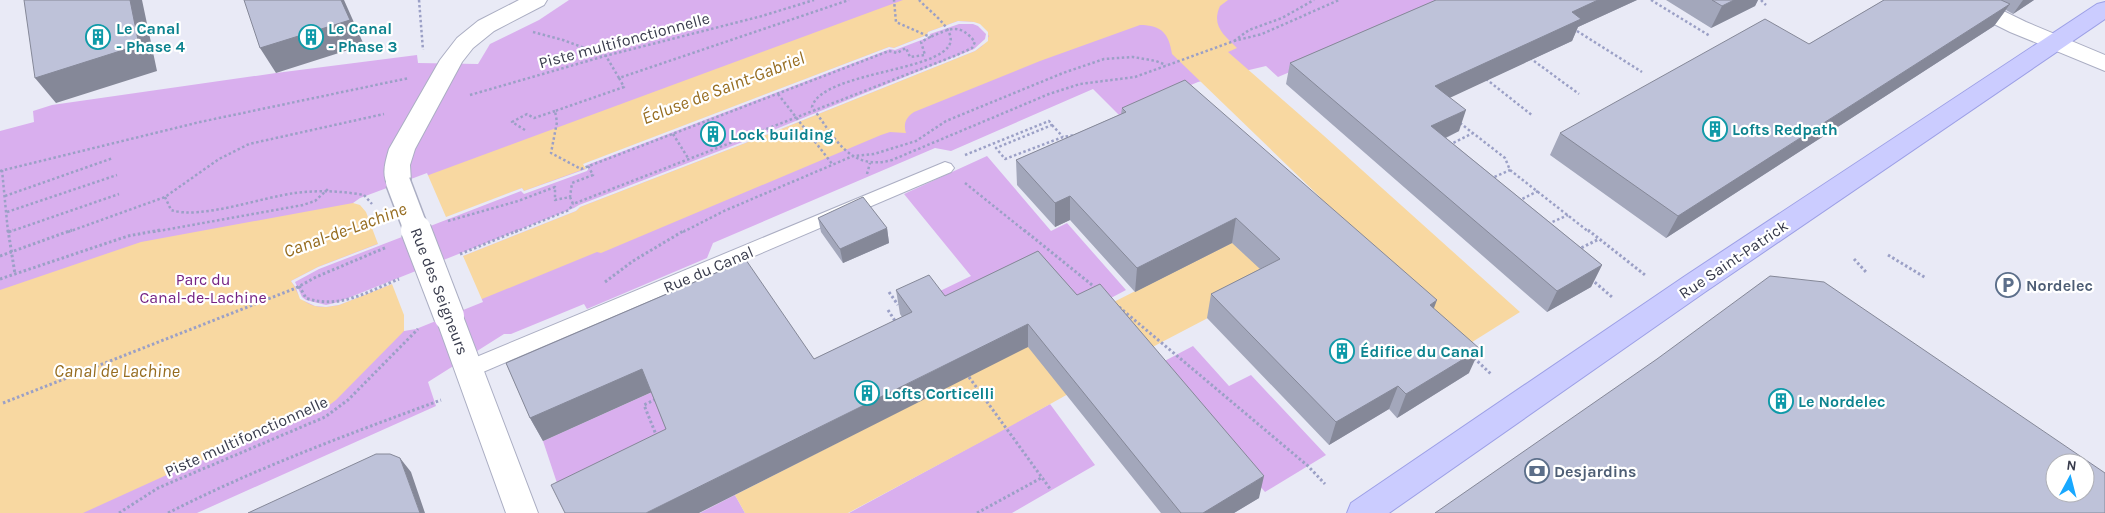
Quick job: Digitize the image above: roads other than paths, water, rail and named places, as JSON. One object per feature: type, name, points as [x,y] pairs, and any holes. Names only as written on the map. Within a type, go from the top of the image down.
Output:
[{"type":"main road","name":"Rue Saint-Patrick","points":[[1363,513],[1695,284],[2105,9]]},
{"type":"street","name":"Rue des Seigneurs","points":[[522,513],[398,182],[397,165],[402,149],[459,49],[477,32],[536,0]]},
{"type":"street","points":[[1964,0],[2105,64]]},
{"type":"lane","name":"Rue du Canal","points":[[469,369],[945,168]]},
{"type":"water","name":"Canal de Lachine","points":[[903,0],[1228,0],[1220,6],[1217,19],[1220,30],[1237,48],[1228,52],[1520,312],[1469,344],[1275,283],[1160,343],[848,513],[745,513],[735,495],[1320,197],[1172,54],[1169,41],[1163,32],[1148,25],[1140,25],[1040,61],[914,112],[906,121],[906,133],[890,132],[881,135],[601,253],[597,252],[404,331],[336,400],[320,412],[171,473],[83,513],[0,513],[0,290],[141,242],[353,203]],"holes":[[[958,21],[974,22],[989,36],[982,46],[975,51],[580,207],[576,211],[339,305],[322,307],[307,303],[299,295],[291,281],[318,267],[522,188],[524,191],[587,168],[584,164],[889,47],[894,48],[927,35],[928,32]]]},
{"type":"place","name":"Le Canal - Phase 4","points":[[98,37]]},
{"type":"place","name":"Le Canal - Phase 3","points":[[311,37]]},
{"type":"place","name":"Lofts Redpath","points":[[1715,129]]},
{"type":"place","name":"Lock building","points":[[713,134]]},
{"type":"place","name":"Nordelec","points":[[2008,285]]},
{"type":"place","name":"Édifice du Canal","points":[[1342,351]]},
{"type":"place","name":"Lofts Corticelli","points":[[867,393]]},
{"type":"place","name":"Le Nordelec","points":[[1781,401]]},
{"type":"place","name":"Desjardins","points":[[1537,471]]},
{"type":"water label","name":"Écluse de Saint-Gabriel","points":[[723,88]]},
{"type":"water label","name":"Canal-de-Lachine","points":[[345,230]]},
{"type":"park label","name":"Parc du Canal-de-Lachine","points":[[203,288]]}]
